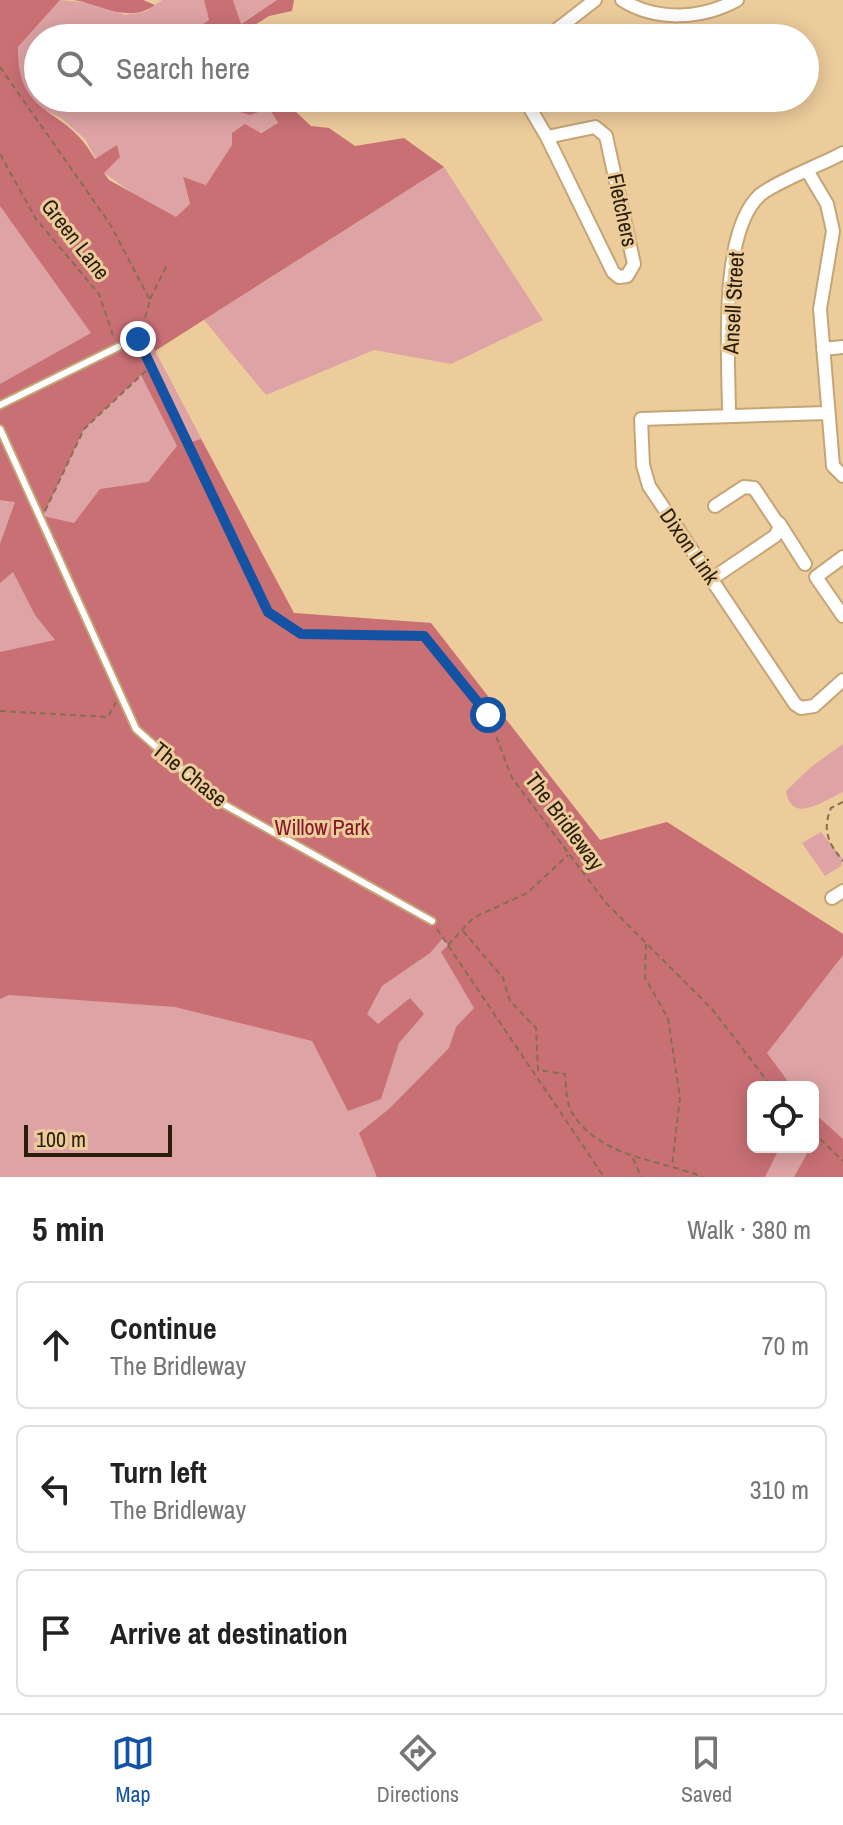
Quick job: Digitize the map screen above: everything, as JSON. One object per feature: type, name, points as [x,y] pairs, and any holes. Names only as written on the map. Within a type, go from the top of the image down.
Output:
[{"type":"street","points":[[564,24],[595,0]]},
{"type":"street","points":[[622,0],[652,12],[688,16],[714,11],[737,0]]},
{"type":"street","name":"Fletchers","points":[[532,112],[613,272],[619,277],[627,276],[634,264],[606,136],[595,127],[547,137]]},
{"type":"street","name":"Ansell Street","points":[[729,416],[730,273],[740,221],[761,194],[843,153]]},
{"type":"street","points":[[808,172],[827,204],[833,231],[820,309],[833,466],[843,476]]},
{"type":"street","points":[[823,349],[843,347]]},
{"type":"street","name":"Dixon Link","points":[[827,413],[641,419],[643,465],[649,486],[801,708],[814,706],[843,680]]},
{"type":"street","points":[[715,506],[742,489],[751,487],[805,564]]},
{"type":"street","points":[[713,578],[775,536],[779,523]]},
{"type":"street","points":[[843,557],[816,577],[843,616]]},
{"type":"lane","points":[[0,405],[118,347]]},
{"type":"lane","name":"The Chase","points":[[0,429],[136,729],[216,800],[432,921]]},
{"type":"path","points":[[0,67],[24,101]]},
{"type":"path","points":[[32,112],[110,224],[150,300]]},
{"type":"path","name":"Green Lane","points":[[0,154],[36,219],[99,294],[118,347]]},
{"type":"path","points":[[118,347],[138,339],[150,300],[167,265]]},
{"type":"path","name":"The Bridleway","points":[[138,339],[268,612],[301,634],[424,636],[488,715],[512,778],[606,903],[712,1009],[767,1081]]},
{"type":"path","points":[[41,519],[84,429],[151,365]]},
{"type":"path","points":[[0,711],[108,717],[120,694]]},
{"type":"path","points":[[843,802],[831,808],[824,824],[830,846],[843,861]]},
{"type":"path","points":[[448,945],[473,918],[527,893],[569,854]]},
{"type":"path","points":[[432,921],[604,1177]]},
{"type":"path","points":[[463,931],[503,978],[510,1001],[536,1028],[538,1070],[565,1074],[570,1109],[589,1133],[632,1157],[703,1177]]},
{"type":"path","points":[[646,943],[645,978],[668,1018],[680,1098],[671,1167]]},
{"type":"path","points":[[819,1138],[843,1161]]},
{"type":"path","points":[[632,1157],[641,1177]]},
{"type":"green space","name":"Willow Park","points":[[0,0],[60,0],[39,24],[24,24],[24,40],[18,47],[24,85],[24,112],[48,112],[70,128],[95,159],[117,145],[120,157],[104,173],[109,180],[176,217],[190,204],[183,177],[206,185],[232,145],[232,133],[245,124],[261,133],[278,123],[271,112],[296,112],[311,126],[329,128],[355,146],[404,138],[444,167],[155,351],[147,335],[139,339],[188,443],[201,439],[294,613],[431,623],[600,840],[667,822],[843,934],[843,955],[767,1053],[788,1081],[747,1081],[747,1153],[777,1153],[765,1177],[377,1177],[359,1133],[389,1109],[449,1048],[456,1027],[474,1008],[441,952],[448,945],[443,938],[430,953],[382,986],[367,1014],[378,1024],[410,998],[424,1014],[399,1043],[381,1099],[348,1111],[312,1041],[175,1007],[9,995],[0,999],[0,652],[55,640],[35,615],[13,572],[0,583],[0,544],[15,502],[0,500],[0,384],[91,333],[0,206]],"holes":[[[141,375],[177,446],[148,482],[100,489],[74,523],[43,516],[84,429]]]},
{"type":"green space","points":[[60,0],[99,4],[125,15],[145,12],[162,0],[204,0],[209,20],[203,24],[39,24]]},
{"type":"green space","points":[[74,0],[143,0],[155,5],[126,13]]},
{"type":"green space","points":[[204,0],[233,0],[241,24],[203,24],[209,20]]},
{"type":"green space","points":[[233,0],[277,0],[240,24]]},
{"type":"green space","points":[[277,0],[294,0],[292,11],[269,16],[256,24],[241,24]]},
{"type":"green space","points":[[24,40],[24,86],[17,73],[18,47]]},
{"type":"green space","name":"Willow Park","points":[[0,71],[78,204],[293,613],[431,623],[600,840],[667,822],[843,934],[843,1177],[0,1177]]},
{"type":"green space","points":[[49,112],[271,112],[278,124],[233,145],[206,185],[183,178],[190,205],[177,218],[141,199],[104,173],[117,146],[96,159],[85,139],[61,118]]},
{"type":"green space","points":[[444,167],[543,320],[451,364],[374,350],[266,395],[204,320]]},
{"type":"green space","points":[[843,744],[843,792],[809,808],[794,807],[786,791],[811,767]]},
{"type":"green space","points":[[821,832],[843,859],[841,866],[825,876],[802,843]]},
{"type":"green space","points":[[819,1117],[843,1139],[843,1177],[794,1177],[807,1154],[819,1153]]},
{"type":"route","points":[[138,339],[268,612],[301,634],[424,636],[488,715]]}]
